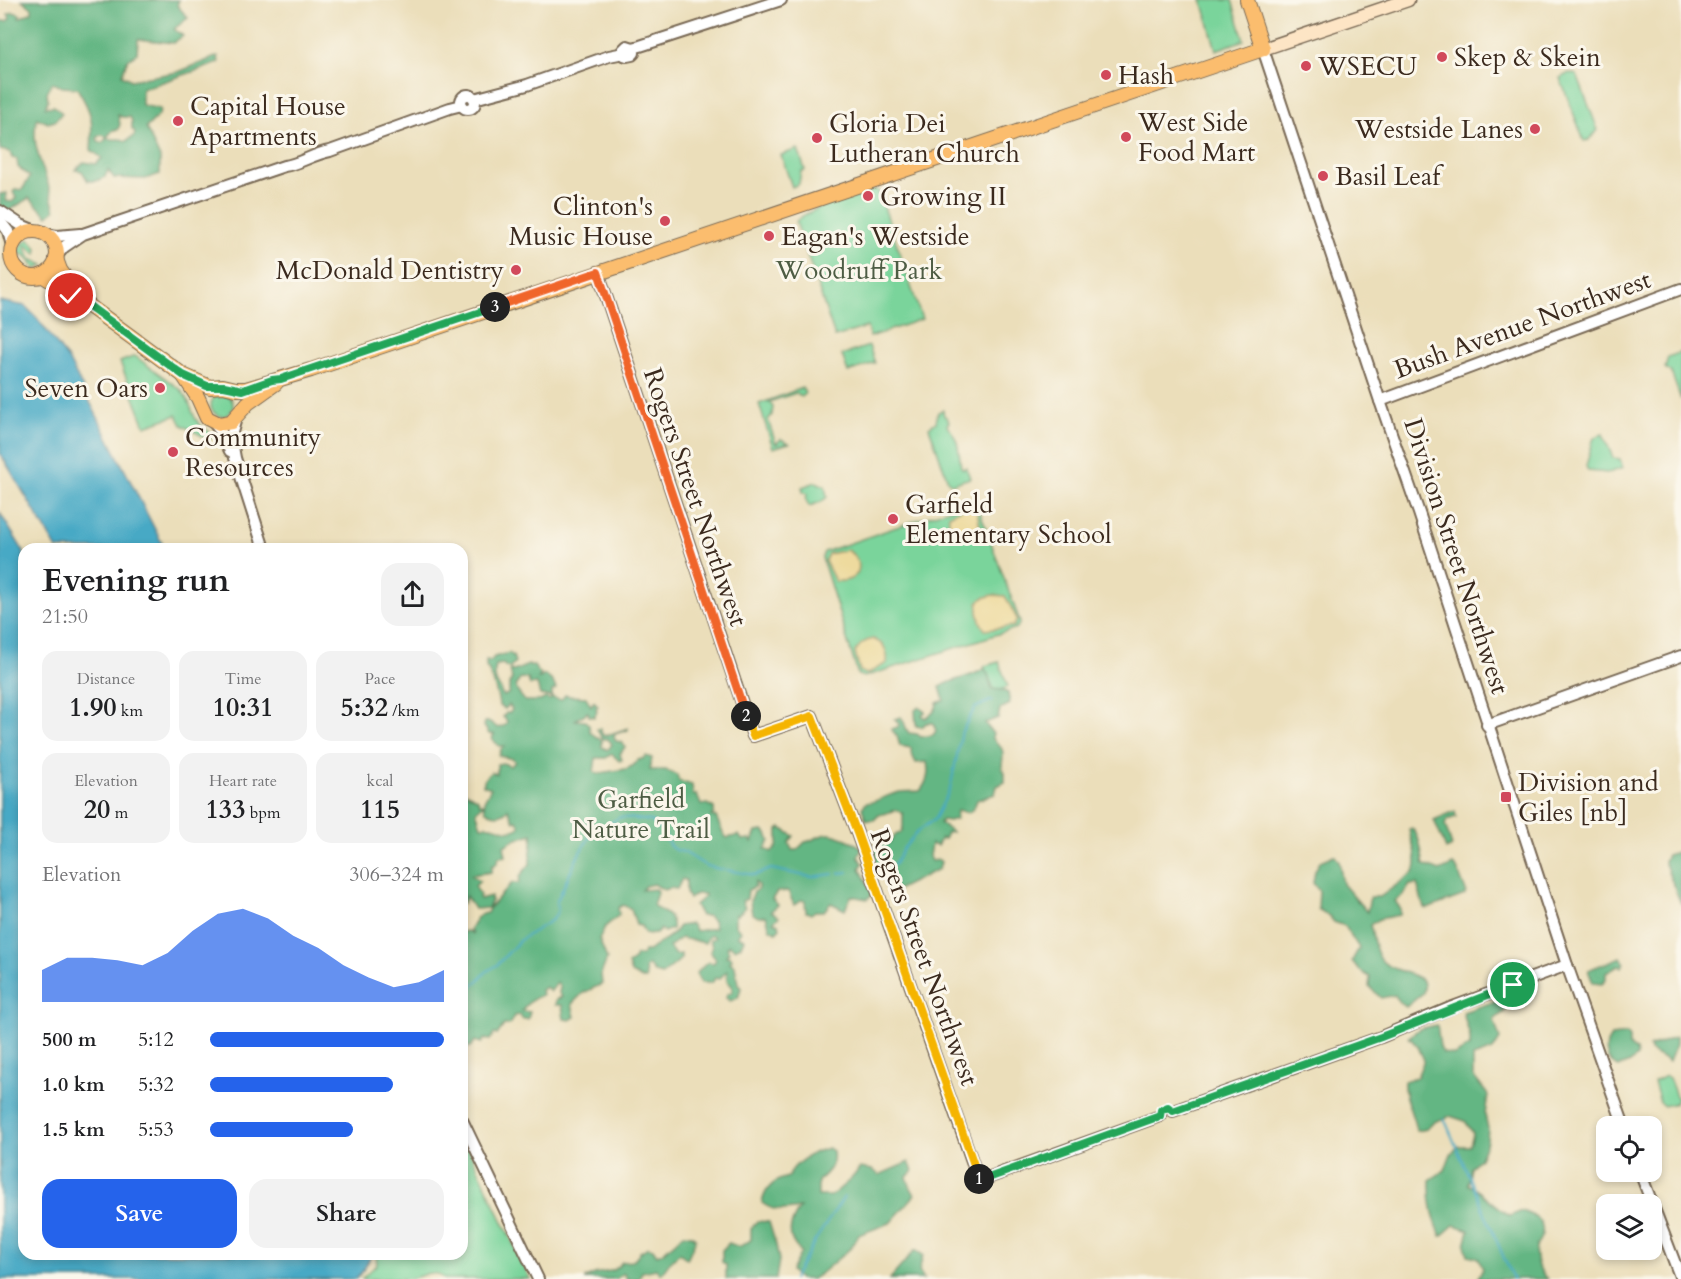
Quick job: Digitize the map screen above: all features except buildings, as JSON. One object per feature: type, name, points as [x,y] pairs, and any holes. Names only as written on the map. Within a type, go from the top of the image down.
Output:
[{"type":"main road","name":"Division Street Northwest","points":[[1247,0],[1263,49]]},
{"type":"main road","points":[[42,275],[81,300],[183,375],[207,386],[243,390],[646,257],[1408,0]]},
{"type":"main road","points":[[56,258],[49,271],[34,277],[8,260],[19,237],[25,233],[41,233],[54,244],[60,270],[81,300]]},
{"type":"main road","points":[[183,375],[207,418],[213,422],[225,424],[248,403],[281,379]]},
{"type":"main road","points":[[202,406],[206,394],[223,387],[234,390],[240,401],[237,415]]},
{"type":"street","points":[[0,210],[21,225],[41,233],[57,236],[83,234],[284,166],[293,165],[314,155],[462,105],[464,96],[471,96],[474,99],[534,83],[781,0]]},
{"type":"street","name":"Division Street Northwest","points":[[1263,49],[1419,513],[1567,965],[1620,1116]]},
{"type":"street","points":[[0,221],[8,231],[8,260]]},
{"type":"street","points":[[56,258],[64,247],[83,234]]},
{"type":"street","name":"Rogers Street Northwest","points":[[598,272],[753,736],[812,716],[857,833],[980,1181],[1160,1116],[1163,1120],[1169,1120],[1173,1116],[1173,1111],[1381,1037],[1461,1004],[1567,965]]},
{"type":"street","name":"Bush Avenue Northwest","points":[[1380,401],[1681,289]]},
{"type":"street","points":[[237,415],[231,436],[235,458],[262,543]]},
{"type":"street","points":[[213,422],[235,458]]},
{"type":"street","points":[[1487,725],[1681,656]]},
{"type":"street","points":[[468,1133],[538,1279]]},
{"type":"street","points":[[1644,1182],[1681,1279]]},
{"type":"green space","points":[[22,0],[179,0],[177,5],[188,18],[174,29],[183,36],[173,43],[138,39],[137,53],[127,61],[122,75],[131,80],[178,72],[218,56],[219,63],[142,89],[142,105],[160,109],[159,115],[146,128],[160,158],[160,174],[145,179],[114,178],[108,170],[105,177],[96,181],[88,181],[82,171],[75,170],[84,162],[96,164],[102,158],[91,150],[92,124],[89,111],[77,88],[62,87],[52,83],[47,93],[48,100],[45,107],[54,106],[62,113],[55,121],[48,123],[37,118],[35,142],[55,210],[48,216],[29,198],[7,212],[0,209],[0,194],[7,193],[6,201],[12,202],[16,198],[13,192],[16,189],[22,190],[30,177],[18,167],[17,159],[12,158],[10,152],[0,150],[1,21],[7,21],[10,18],[8,14],[13,12],[20,14],[19,18],[32,12],[32,8]],"holes":[[[118,115],[130,117],[132,129],[135,132],[134,136],[126,141],[107,138],[102,143],[97,140],[98,136],[107,137],[113,130],[118,130],[120,124]]]},
{"type":"green space","points":[[1202,0],[1232,0],[1244,40],[1216,50]]},
{"type":"green space","points":[[1569,73],[1577,75],[1598,130],[1589,140],[1584,141],[1560,78]]},
{"type":"green space","points":[[798,149],[805,170],[801,171],[799,184],[792,187],[781,155]]},
{"type":"green space","name":"Woodruff Park","points":[[875,189],[879,192],[922,319],[870,337],[867,327],[835,337],[796,222],[809,212]]},
{"type":"green space","points":[[29,239],[37,248],[36,254],[26,245],[31,259],[44,265],[36,269],[26,256],[18,253],[22,244]]},
{"type":"green space","points":[[869,346],[875,363],[848,372],[842,355]]},
{"type":"green space","points":[[1681,352],[1681,400],[1671,372],[1665,368],[1668,357]]},
{"type":"green space","points":[[135,356],[181,390],[200,425],[216,437],[208,439],[182,425],[177,415],[145,426],[120,362]]},
{"type":"green space","points":[[802,388],[805,393],[802,397],[796,393],[769,402],[773,407],[772,415],[768,420],[776,444],[781,439],[789,443],[773,448],[759,404]]},
{"type":"green space","points":[[222,394],[232,401],[233,405],[226,415],[222,416],[212,409],[211,405],[218,395]]},
{"type":"green space","points":[[943,410],[949,422],[948,428],[952,431],[956,441],[961,467],[964,469],[966,467],[970,478],[952,484],[948,481],[929,427],[936,422],[938,412]]},
{"type":"green space","points":[[1603,434],[1613,458],[1620,459],[1623,468],[1608,473],[1588,471],[1586,466],[1594,437]]},
{"type":"green space","points":[[816,482],[825,486],[827,497],[809,506],[806,500],[807,494],[803,492],[802,487]]},
{"type":"green space","points":[[972,501],[977,504],[1020,622],[1017,628],[864,677],[858,675],[822,558],[824,552]]},
{"type":"green space","name":"Garfield Nature Trail","points":[[509,653],[515,662],[510,668],[505,667],[504,664],[496,665],[496,681],[504,696],[509,693],[509,684],[512,679],[510,670],[514,671],[528,665],[534,666],[541,674],[538,679],[545,675],[553,682],[556,689],[552,691],[552,697],[540,695],[537,684],[530,685],[528,679],[521,678],[516,685],[517,691],[525,701],[540,701],[546,698],[561,700],[566,694],[586,697],[591,706],[594,701],[598,706],[594,717],[589,716],[588,712],[575,720],[585,721],[589,725],[590,732],[602,741],[602,747],[608,750],[612,744],[608,739],[602,739],[597,729],[601,728],[604,736],[628,728],[628,730],[615,734],[614,738],[622,742],[625,747],[620,754],[622,760],[619,761],[612,754],[606,758],[596,758],[594,772],[599,774],[625,769],[646,756],[652,758],[650,770],[666,770],[677,775],[679,781],[692,785],[693,795],[697,795],[701,805],[707,804],[714,808],[714,814],[711,816],[716,817],[727,838],[739,835],[742,840],[750,839],[752,842],[756,832],[763,831],[770,841],[765,849],[772,852],[778,845],[778,830],[781,828],[794,836],[789,843],[792,850],[797,850],[805,842],[824,835],[831,834],[846,839],[862,848],[858,857],[863,863],[860,868],[873,894],[867,899],[851,896],[845,910],[831,903],[824,911],[815,911],[811,914],[806,912],[805,901],[801,900],[794,905],[788,891],[777,892],[772,899],[778,905],[771,911],[779,917],[773,922],[779,924],[780,928],[776,932],[770,929],[766,916],[758,917],[752,913],[750,901],[758,889],[755,882],[755,887],[748,890],[747,899],[742,901],[745,908],[737,915],[735,914],[735,925],[741,931],[737,936],[744,939],[741,946],[735,949],[729,945],[727,948],[729,952],[726,956],[732,959],[730,962],[735,966],[738,984],[741,988],[738,998],[730,1001],[726,998],[727,994],[732,992],[732,986],[727,981],[727,971],[719,979],[715,978],[712,983],[701,983],[696,973],[708,962],[714,963],[716,959],[710,952],[712,946],[710,940],[715,938],[712,935],[705,943],[681,938],[669,947],[675,955],[681,954],[681,959],[662,975],[655,973],[648,965],[645,968],[646,979],[631,973],[628,964],[634,960],[636,955],[649,951],[669,937],[679,926],[691,924],[696,931],[715,928],[713,921],[708,916],[701,916],[695,905],[705,894],[696,894],[689,899],[686,893],[686,880],[682,879],[677,889],[664,890],[654,884],[645,886],[642,890],[656,889],[653,905],[669,917],[672,929],[664,932],[661,929],[657,933],[645,934],[641,926],[636,925],[631,909],[623,905],[618,908],[619,915],[605,927],[599,939],[607,959],[601,974],[602,984],[583,993],[572,1004],[575,1017],[570,1020],[564,1019],[562,1005],[555,1005],[556,1000],[562,997],[557,983],[550,992],[546,987],[541,990],[542,995],[533,999],[526,1006],[522,1011],[530,1012],[528,1019],[522,1019],[520,1015],[514,1016],[509,1025],[504,1025],[490,1040],[484,1039],[482,1043],[475,1041],[468,1047],[468,931],[473,934],[470,930],[476,918],[487,913],[512,883],[519,883],[520,876],[530,864],[532,841],[532,834],[514,840],[504,846],[506,856],[499,857],[497,863],[492,866],[491,872],[471,875],[480,881],[475,886],[480,899],[491,896],[488,908],[474,909],[468,899],[468,793],[478,799],[479,803],[484,804],[476,811],[481,826],[487,825],[510,831],[520,827],[508,809],[497,815],[485,810],[484,801],[491,788],[483,785],[485,778],[491,772],[497,774],[497,764],[503,763],[510,766],[515,762],[513,759],[499,756],[501,749],[505,746],[499,746],[492,739],[494,734],[489,734],[484,726],[485,722],[490,722],[498,728],[506,725],[507,721],[503,717],[512,709],[509,705],[505,709],[499,706],[494,685],[486,667],[486,660],[491,661],[494,657]]},
{"type":"green space","points":[[999,662],[1008,687],[995,692],[984,666]]},
{"type":"green space","points":[[984,669],[988,674],[992,689],[1008,693],[1010,704],[1000,709],[998,718],[985,723],[993,734],[992,738],[1003,751],[1002,768],[1005,773],[1005,782],[997,786],[995,794],[977,800],[974,808],[968,813],[957,810],[956,819],[942,820],[940,823],[952,832],[947,833],[944,839],[941,838],[937,846],[931,844],[929,856],[931,861],[941,862],[939,869],[897,890],[893,885],[886,885],[881,871],[885,865],[876,863],[871,849],[889,843],[895,835],[901,833],[903,814],[897,810],[879,815],[874,820],[866,820],[862,808],[866,803],[896,793],[920,791],[926,781],[927,762],[916,763],[911,748],[900,746],[897,736],[891,729],[898,727],[899,724],[894,719],[901,717],[909,733],[921,737],[933,735],[936,731],[933,723],[926,723],[922,727],[916,726],[915,710],[919,707],[925,712],[922,715],[927,717],[935,710],[937,703],[944,700],[940,687]]},
{"type":"green space","points":[[1455,811],[1456,817],[1447,820],[1445,825],[1452,846],[1446,849],[1434,820]]},
{"type":"green space","points":[[1412,828],[1419,841],[1424,865],[1440,871],[1453,865],[1466,891],[1465,895],[1427,909],[1424,908],[1417,884],[1410,885],[1395,901],[1400,908],[1400,915],[1379,919],[1370,925],[1380,959],[1393,968],[1418,978],[1424,984],[1423,993],[1406,1007],[1398,1001],[1395,995],[1381,998],[1369,987],[1370,977],[1360,971],[1352,961],[1359,948],[1345,926],[1334,922],[1318,909],[1319,891],[1313,883],[1320,861],[1334,855],[1339,861],[1343,884],[1367,912],[1370,897],[1380,897],[1414,872],[1416,861],[1409,829]]},
{"type":"green space","points":[[1681,851],[1681,904],[1664,861],[1667,855]]},
{"type":"green space","points":[[1621,957],[1624,962],[1622,967],[1618,966],[1606,973],[1606,980],[1602,984],[1593,983],[1588,970]]},
{"type":"green space","points":[[1521,993],[1524,997],[1522,1003],[1507,1006],[1505,1011],[1494,1020],[1500,1039],[1493,1050],[1473,1057],[1473,1076],[1488,1095],[1485,1115],[1488,1128],[1487,1141],[1480,1158],[1471,1167],[1468,1184],[1510,1216],[1522,1211],[1534,1216],[1540,1222],[1542,1234],[1537,1246],[1536,1261],[1547,1279],[1477,1279],[1483,1269],[1478,1258],[1468,1255],[1465,1245],[1469,1230],[1454,1225],[1441,1236],[1434,1216],[1430,1187],[1430,1180],[1445,1170],[1450,1156],[1458,1146],[1470,1146],[1473,1133],[1465,1121],[1450,1116],[1434,1122],[1427,1129],[1416,1131],[1404,1081],[1417,1077],[1424,1060],[1418,1047],[1409,1037],[1419,1029],[1437,1025],[1443,1053],[1455,1055],[1470,1046],[1470,1037],[1463,1012]]},
{"type":"green space","points":[[1626,1034],[1629,1038],[1629,1046],[1636,1050],[1637,1057],[1630,1063],[1618,1067],[1608,1057],[1606,1049],[1608,1040],[1611,1036]]},
{"type":"green space","points":[[1676,1037],[1676,1044],[1669,1062],[1650,1051],[1649,1047]]},
{"type":"green space","points":[[1666,1076],[1669,1078],[1677,1099],[1675,1103],[1664,1106],[1660,1103],[1654,1082]]},
{"type":"green space","points":[[468,1148],[530,1279],[444,1279],[438,1274],[429,1273],[411,1279],[361,1279],[377,1264],[377,1260],[468,1260]]},
{"type":"green space","points":[[828,1148],[833,1151],[833,1161],[828,1172],[818,1181],[818,1196],[831,1196],[860,1168],[873,1170],[879,1175],[909,1162],[913,1171],[907,1177],[915,1195],[890,1223],[858,1235],[852,1247],[820,1274],[812,1279],[799,1279],[791,1271],[801,1252],[796,1247],[790,1231],[800,1208],[776,1210],[762,1203],[765,1193],[778,1180],[788,1177],[805,1158]]},
{"type":"green space","points":[[757,1221],[769,1222],[779,1260],[776,1279],[726,1279],[726,1265],[722,1262],[722,1250],[729,1243],[739,1247],[751,1240],[751,1229]]},
{"type":"green space","points":[[684,1234],[692,1235],[696,1239],[687,1259],[680,1253],[661,1274],[656,1269],[642,1272],[638,1279],[627,1279],[623,1273],[616,1279],[584,1279],[617,1268],[622,1262],[633,1261],[640,1252],[648,1247],[653,1249],[657,1255],[662,1253]]},
{"type":"green space","points":[[915,1250],[923,1255],[919,1271],[924,1279],[890,1279]]},
{"type":"sand","points":[[969,505],[976,508],[980,526],[976,533],[963,539],[951,530],[949,515]]},
{"type":"sand","points":[[847,550],[857,561],[858,572],[850,579],[835,581],[825,561],[828,554]]},
{"type":"sand","points":[[993,595],[1005,596],[1017,619],[1014,626],[985,630],[979,618],[978,603],[983,598]]},
{"type":"sand","points":[[873,639],[885,648],[887,663],[867,674],[860,671],[855,652],[862,643]]},
{"type":"water","points":[[0,301],[25,306],[68,359],[162,543],[53,543],[0,453]]},
{"type":"water","points":[[0,513],[18,543],[18,1260],[369,1260],[356,1279],[0,1279]]},
{"type":"waterway","points":[[887,869],[895,864],[903,849],[918,831],[935,819],[950,789],[962,731],[975,708],[992,700]]},
{"type":"waterway","points":[[468,992],[520,940],[552,920],[558,911],[556,903],[580,852],[591,835],[620,817],[651,821],[662,830],[670,846],[706,866],[755,875],[771,869],[811,877],[833,874]]},
{"type":"waterway","points":[[840,873],[848,872]]},
{"type":"waterway","points":[[1444,1118],[1513,1279]]},
{"type":"waterway","points":[[793,1279],[844,1197]]},
{"type":"place","name":"Skep & Skein","points":[[1442,57]]},
{"type":"place","name":"WSECU","points":[[1306,66]]},
{"type":"place","name":"Hash","points":[[1106,75]]},
{"type":"place","name":"Capital House Apartments","points":[[178,121]]},
{"type":"place","name":"Westside Lanes","points":[[1535,129]]},
{"type":"place","name":"West Side Food Mart","points":[[1126,137]]},
{"type":"place","name":"Gloria Dei Lutheran Church","points":[[817,138]]},
{"type":"place","name":"Basil Leaf","points":[[1323,176]]},
{"type":"place","name":"Growing II","points":[[868,196]]},
{"type":"place","name":"Clinton's Music House","points":[[665,221]]},
{"type":"place","name":"Eagan's Westside","points":[[769,236]]},
{"type":"place","name":"McDonald Dentistry","points":[[516,270]]},
{"type":"place","name":"Seven Oars","points":[[160,388]]},
{"type":"place","name":"Community Resources","points":[[173,452]]},
{"type":"place","name":"Garfield Elementary School","points":[[893,519]]},
{"type":"place","name":"Division and Giles [nb]","points":[[1506,797]]},
{"type":"route","points":[[71,296],[81,300],[183,375],[210,387],[224,386],[243,390],[263,382],[311,370],[598,272],[753,736],[812,716],[857,833],[980,1181],[1160,1116],[1164,1107],[1173,1111],[1381,1037],[1513,985]]}]
